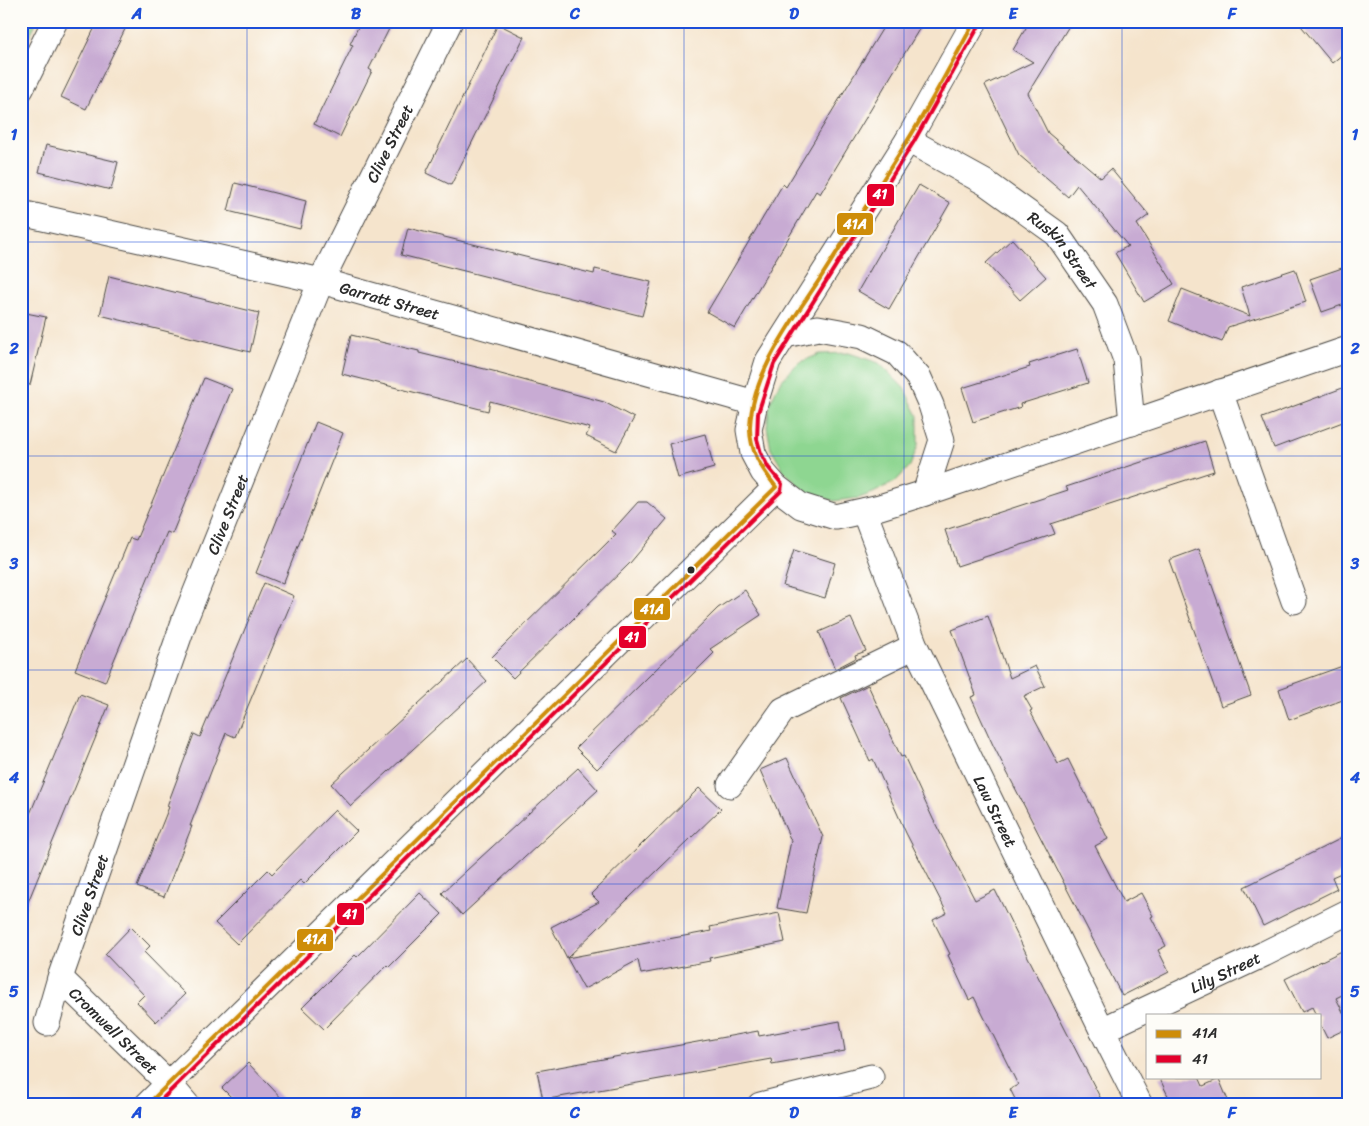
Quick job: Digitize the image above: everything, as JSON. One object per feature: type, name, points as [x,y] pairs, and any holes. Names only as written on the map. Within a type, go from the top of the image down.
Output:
[{"type":"street","points":[[21,89],[55,21]]},
{"type":"street","name":"Clive Street","points":[[47,1024],[60,978],[185,619],[321,282],[450,21]]},
{"type":"street","points":[[975,21],[908,140],[768,361],[755,402],[749,430],[753,453],[763,472],[776,487],[801,506],[836,517],[864,511],[925,493],[1348,349]]},
{"type":"street","name":"Ruskin Street","points":[[908,140],[986,183],[1057,234],[1105,304],[1126,360],[1132,423]]},
{"type":"street","name":"Garratt Street","points":[[21,213],[321,282],[755,402]]},
{"type":"street","points":[[785,335],[818,328],[862,336],[897,353],[919,378],[932,405],[942,440],[925,493]]},
{"type":"street","points":[[1220,392],[1294,601]]},
{"type":"street","points":[[147,1105],[776,487]]},
{"type":"street","name":"Law Street","points":[[864,511],[915,646],[1140,1105]]},
{"type":"street","points":[[730,785],[782,710],[915,646]]},
{"type":"street","name":"Lily Street","points":[[1102,1030],[1264,954],[1348,912]]},
{"type":"street","name":"Cromwell Street","points":[[60,978],[169,1084],[187,1105]]},
{"type":"street","points":[[760,1105],[871,1077]]},
{"type":"green space","points":[[21,21],[37,21],[21,53]]},
{"type":"green space","points":[[849,353],[879,363],[904,388],[918,416],[918,445],[910,466],[895,482],[859,498],[834,501],[804,491],[784,471],[771,449],[767,427],[770,403],[780,382],[798,363],[820,354]]},
{"type":"green space","points":[[21,1030],[28,1035],[29,1062],[21,1075]]},
{"type":"building","points":[[98,21],[129,21],[86,109],[61,97]]},
{"type":"building","points":[[361,21],[393,21],[369,69],[372,71],[340,137],[314,124],[353,45],[350,44]]},
{"type":"building","points":[[887,21],[924,21],[820,194],[816,191],[735,328],[707,312],[783,184],[786,187]]},
{"type":"building","points":[[1030,21],[1072,21],[1028,93],[1048,133],[1101,178],[1111,169],[1149,215],[1137,224],[1174,284],[1144,302],[1115,253],[1128,246],[1077,185],[1068,197],[1019,155],[985,85],[1033,62],[1013,50]]},
{"type":"building","points":[[1297,21],[1348,21],[1348,50],[1332,63]]},
{"type":"building","points":[[498,24],[524,37],[451,185],[426,173]]},
{"type":"building","points":[[46,145],[118,162],[111,190],[39,172]]},
{"type":"building","points":[[235,183],[306,201],[300,229],[228,211]]},
{"type":"building","points":[[919,185],[950,203],[889,309],[858,291]]},
{"type":"building","points":[[408,228],[594,274],[595,269],[651,282],[642,316],[401,255]]},
{"type":"building","points":[[1012,239],[1046,277],[1020,300],[986,263]]},
{"type":"building","points":[[1348,266],[1348,303],[1322,312],[1310,279]]},
{"type":"building","points":[[1295,269],[1306,302],[1228,327],[1222,342],[1169,321],[1182,289],[1250,316],[1241,287]]},
{"type":"building","points":[[109,276],[259,313],[250,352],[100,315]]},
{"type":"building","points":[[21,312],[46,317],[30,385],[21,384]]},
{"type":"building","points":[[351,335],[419,351],[419,353],[497,372],[604,402],[634,418],[616,451],[586,436],[590,428],[490,401],[488,411],[342,374]]},
{"type":"building","points":[[1077,349],[1088,383],[1020,404],[1021,407],[973,422],[962,388],[1030,367],[1029,364]]},
{"type":"building","points":[[204,378],[232,389],[172,534],[167,532],[105,682],[75,670],[130,538],[136,540]]},
{"type":"building","points":[[1348,386],[1348,420],[1274,448],[1262,418]]},
{"type":"building","points":[[316,422],[343,433],[283,584],[256,573]]},
{"type":"building","points":[[705,434],[714,468],[678,478],[669,444]]},
{"type":"building","points":[[1205,441],[1214,471],[1051,524],[1055,534],[957,566],[945,530],[1068,490],[1066,487]]},
{"type":"building","points":[[638,502],[647,502],[667,519],[630,563],[513,678],[492,657],[616,534],[612,531]]},
{"type":"building","points":[[1199,549],[1251,695],[1221,706],[1169,560]]},
{"type":"building","points":[[794,550],[835,563],[825,598],[783,586]]},
{"type":"building","points":[[264,583],[294,596],[235,737],[226,733],[164,897],[137,887],[169,807],[167,806],[194,734],[200,737]]},
{"type":"building","points":[[745,590],[761,615],[710,649],[714,653],[597,769],[576,748],[718,608]]},
{"type":"building","points":[[988,616],[1010,678],[1035,666],[1045,686],[1024,696],[1032,710],[1030,711],[1058,764],[1068,759],[1108,839],[1095,846],[1124,902],[1141,893],[1166,946],[1158,950],[1169,972],[1122,996],[993,745],[971,697],[976,695],[952,630]]},
{"type":"building","points":[[851,618],[866,651],[855,655],[856,658],[835,669],[819,632]]},
{"type":"building","points":[[467,659],[487,681],[351,806],[331,784]]},
{"type":"building","points":[[1348,664],[1348,698],[1289,720],[1279,689]]},
{"type":"building","points":[[868,685],[901,757],[904,756],[933,819],[975,900],[995,890],[1104,1105],[1018,1105],[1010,1089],[1018,1085],[974,997],[969,1000],[948,955],[950,954],[933,920],[947,913],[906,833],[873,759],[870,761],[841,698]]},
{"type":"building","points":[[80,694],[109,705],[21,919],[21,815],[27,821]]},
{"type":"building","points":[[787,758],[823,837],[806,913],[777,908],[791,841],[760,770]]},
{"type":"building","points":[[578,768],[598,790],[462,915],[442,893]]},
{"type":"building","points":[[699,788],[721,809],[567,958],[551,927],[599,902],[591,894]]},
{"type":"building","points":[[335,810],[357,831],[304,884],[300,880],[237,944],[215,923],[268,870],[272,874]]},
{"type":"building","points":[[1348,835],[1348,870],[1332,877],[1337,889],[1263,926],[1244,887]]},
{"type":"building","points":[[420,893],[442,914],[389,967],[387,965],[324,1029],[302,1008],[355,955],[357,957]]},
{"type":"building","points":[[779,913],[785,942],[709,958],[710,961],[641,974],[638,960],[584,989],[567,958],[711,931],[710,927]]},
{"type":"building","points":[[131,927],[150,946],[144,952],[185,994],[156,1022],[137,1002],[144,995],[105,954]]},
{"type":"building","points":[[1348,948],[1348,992],[1336,998],[1348,1022],[1348,1028],[1327,1038],[1322,1028],[1322,1014],[1316,1014],[1312,1007],[1302,1012],[1285,979]]},
{"type":"building","points":[[840,1021],[845,1051],[772,1064],[771,1059],[543,1100],[537,1071],[758,1031],[759,1036]]},
{"type":"building","points":[[248,1063],[288,1105],[239,1105],[222,1088]]},
{"type":"building","points":[[1159,1078],[1199,1078],[1203,1086],[1219,1079],[1230,1105],[1164,1105],[1171,1102]]},
{"type":"transit line","name":"41A","points":[[147,1105],[776,487],[757,459],[750,435],[753,405],[767,365],[788,327],[915,128],[975,21]]},
{"type":"transit line","name":"41","points":[[156,1105],[781,491],[782,484],[768,467],[757,439],[758,413],[774,364],[913,143],[980,24]]}]
